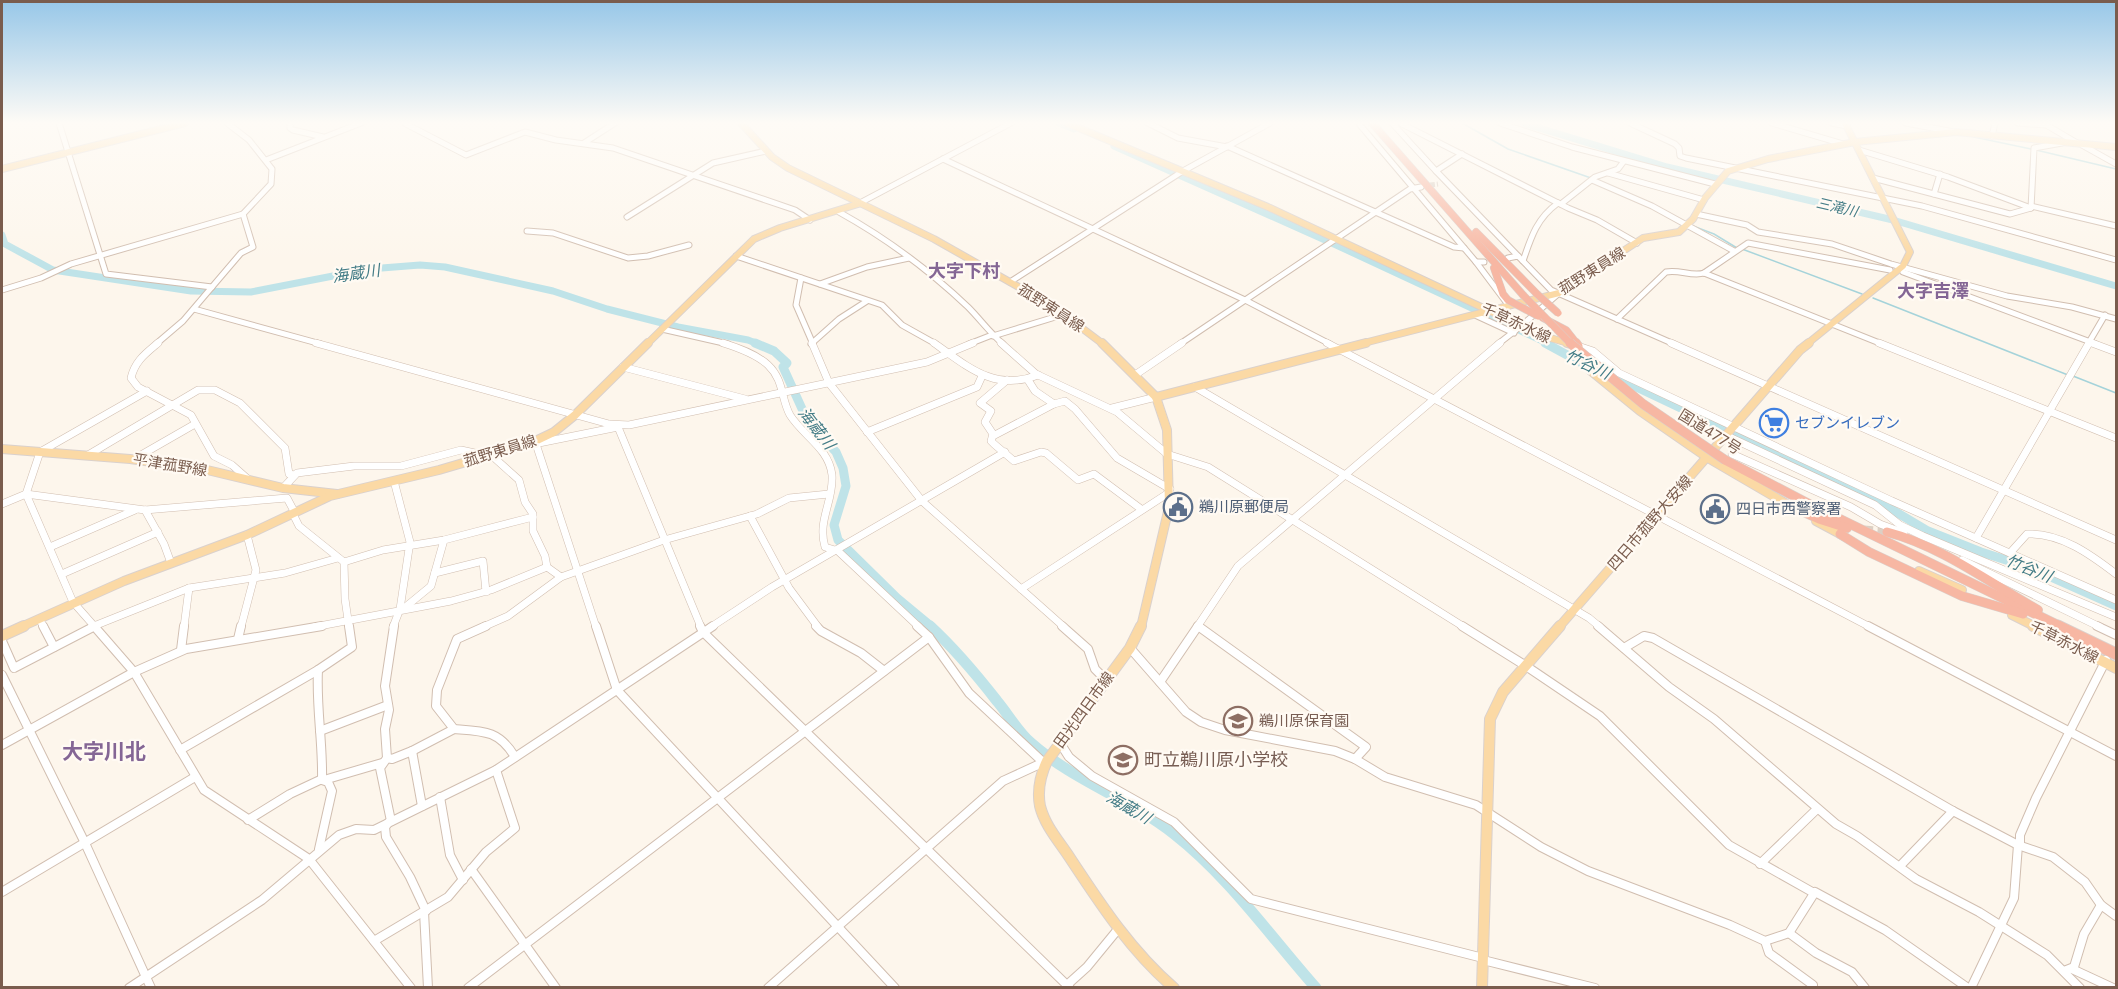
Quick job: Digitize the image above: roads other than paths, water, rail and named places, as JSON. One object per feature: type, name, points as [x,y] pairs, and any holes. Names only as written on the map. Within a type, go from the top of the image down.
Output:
[{"type":"highway","name":"国道477号","points":[[1412,169],[1523,295],[1578,353],[1663,420],[1809,504],[2086,639],[2110,657]]},
{"type":"highway","points":[[1441,200],[1558,313],[1572,329],[1578,346]]},
{"type":"highway","points":[[1441,200],[1495,269],[1508,303],[1561,326],[1570,333],[1578,346]]},
{"type":"highway","points":[[1786,504],[1843,531],[1869,552],[1962,596],[2012,610],[2086,639]]},
{"type":"highway","points":[[1887,532],[1908,539],[1961,566],[2086,639]]},
{"type":"main road","points":[[790,169],[858,204]]},
{"type":"main road","name":"千草赤水線","points":[[1179,169],[1336,239],[1518,329],[1578,346]]},
{"type":"main road","points":[[1688,225],[1722,176],[1737,169]]},
{"type":"main road","points":[[1869,169],[1910,252],[1903,269]]},
{"type":"main road","name":"菰野東員線","points":[[2,636],[73,603],[247,534],[337,494],[439,470],[534,444],[561,428],[575,415],[754,239],[767,232],[839,212],[858,204],[934,239],[1065,314],[1100,341],[1156,397],[1482,313],[1508,303],[1558,293],[1610,257],[1643,238],[1673,234],[1688,225]]},
{"type":"main road","name":"四日市菰野大安線","points":[[1482,987],[1490,719],[1503,692],[1800,350],[1903,269]]},
{"type":"main road","points":[[1578,346],[1588,368],[1640,411],[1708,458],[1786,504]]},
{"type":"main road","name":"田光四日市線","points":[[1156,397],[1163,413],[1169,455],[1170,491],[1166,525],[1143,623],[1130,648],[1045,763],[1039,780],[1038,795],[1039,806],[1046,823],[1119,928],[1155,973],[1174,987]]},
{"type":"main road","name":"平津菰野線","points":[[2,449],[134,459],[203,469],[283,488],[337,494]]},
{"type":"main road","points":[[1843,531],[1962,590]]},
{"type":"main road","name":"千草赤水線","points":[[2012,615],[2110,657],[2116,668]]},
{"type":"street","points":[[73,169],[106,274],[211,289]]},
{"type":"street","points":[[2,290],[100,256],[243,214],[271,184],[272,169]]},
{"type":"street","points":[[676,169],[795,210],[810,220]]},
{"type":"street","points":[[627,217],[703,169]]},
{"type":"street","points":[[858,204],[924,169]]},
{"type":"street","points":[[965,169],[1245,300],[2116,756]]},
{"type":"street","points":[[1010,282],[1186,169]]},
{"type":"street","points":[[1278,169],[1454,247],[1464,248]]},
{"type":"street","points":[[1397,169],[1508,303]]},
{"type":"street","points":[[1439,169],[1436,171],[1447,183],[1551,290],[2116,540]]},
{"type":"street","points":[[1491,169],[1559,204],[1597,220],[1637,243]]},
{"type":"street","points":[[1520,259],[1533,230],[1544,213],[1592,179],[1619,169]]},
{"type":"street","points":[[1656,169],[1716,184]]},
{"type":"street","points":[[1738,169],[1884,198],[2116,260]]},
{"type":"street","points":[[1924,169],[2031,207],[2116,226]]},
{"type":"street","points":[[2031,207],[2033,169]]},
{"type":"street","points":[[1608,173],[1704,200]]},
{"type":"street","points":[[1934,194],[1940,174]]},
{"type":"street","points":[[1873,178],[2013,215],[2031,207]]},
{"type":"street","points":[[1592,179],[1646,203],[1734,251]]},
{"type":"street","points":[[1438,184],[1447,183]]},
{"type":"street","points":[[1135,375],[1376,212],[1413,188],[1421,187]]},
{"type":"street","points":[[1981,207],[1985,191]]},
{"type":"street","points":[[839,212],[872,230],[959,298],[992,336],[1038,375],[1110,408],[1128,419],[1169,455],[1208,467],[1526,666],[1600,716],[1729,845],[1760,864],[1885,930],[1970,987],[2014,898],[2020,835],[2070,732],[2110,657]]},
{"type":"street","points":[[243,214],[253,247],[241,253],[194,309],[134,366],[132,381],[147,392],[191,415],[214,456],[232,465],[249,480]]},
{"type":"street","points":[[1696,214],[1747,225],[1758,232],[1832,244],[1903,269],[2116,352]]},
{"type":"street","points":[[527,231],[553,232],[628,258],[648,256],[689,245]]},
{"type":"street","points":[[1617,319],[1666,272],[1676,270],[1700,275],[1745,243],[1890,270]]},
{"type":"street","points":[[736,256],[886,308],[898,323],[926,337],[982,376],[1007,380],[1028,380],[1038,375]]},
{"type":"street","points":[[820,284],[867,267],[909,258]]},
{"type":"street","points":[[1508,258],[1520,259]]},
{"type":"street","points":[[1476,262],[1484,262]]},
{"type":"street","points":[[1903,269],[2007,296],[2072,307],[2116,319]]},
{"type":"street","points":[[1704,273],[2116,438]]},
{"type":"street","points":[[801,278],[796,305],[829,384],[922,501],[1089,649],[1095,669],[1106,680]]},
{"type":"street","points":[[1160,682],[1238,566],[1558,293]]},
{"type":"street","points":[[811,344],[839,319],[867,301]]},
{"type":"street","points":[[194,309],[618,426]]},
{"type":"street","points":[[1482,313],[1518,329]]},
{"type":"street","points":[[895,987],[617,690],[534,444],[927,362],[992,336],[1019,327],[1048,322],[1065,314]]},
{"type":"street","points":[[1976,538],[2105,315]]},
{"type":"street","points":[[663,328],[753,354],[774,369],[787,393],[791,416],[816,444],[830,465],[832,481],[822,523],[821,538],[825,547],[839,550],[929,637],[969,693],[1045,763],[1007,777],[768,987]]},
{"type":"street","points":[[1578,346],[1593,351],[1619,373],[1875,505],[1896,522],[1923,536],[2116,617]]},
{"type":"street","points":[[623,367],[747,400]]},
{"type":"street","points":[[867,432],[977,387],[982,376]]},
{"type":"street","points":[[993,436],[985,422],[991,411],[980,403],[1007,380]]},
{"type":"street","points":[[1028,380],[1035,391],[1054,404]]},
{"type":"street","points":[[977,387],[992,393]]},
{"type":"street","points":[[1195,387],[1592,620],[1669,687],[1714,719],[1817,809],[1916,879],[2001,926],[2068,970],[2113,987]]},
{"type":"street","points":[[88,455],[203,389],[215,390],[240,403],[285,448],[289,474],[354,466],[401,466],[461,450],[487,455],[519,480],[525,502],[533,517],[535,536],[545,556],[547,567],[561,577]]},
{"type":"street","points":[[147,392],[40,452],[26,494],[73,603],[134,672],[195,777],[207,793],[309,859],[411,987]]},
{"type":"street","points":[[1110,408],[1156,397]]},
{"type":"street","points":[[1021,589],[1170,491],[1117,458],[1075,409],[1065,401],[1054,404],[993,436],[991,441],[996,448],[1005,452],[1014,461],[1043,452],[1078,480],[1094,474],[1141,509]]},
{"type":"street","points":[[134,459],[195,424]]},
{"type":"street","points":[[618,426],[703,632],[1068,986],[1088,968],[1119,928]]},
{"type":"street","points":[[1732,430],[2116,600]]},
{"type":"street","points":[[129,987],[262,900],[319,849],[345,831],[356,829],[371,831],[496,770],[703,632],[786,580],[1005,452]]},
{"type":"street","points":[[1729,457],[1851,507],[1880,524],[1908,534],[2116,635]]},
{"type":"street","points":[[283,488],[294,475]]},
{"type":"street","points":[[394,481],[410,536],[410,545],[400,609],[392,630],[385,686],[389,717],[386,729],[385,761],[381,776],[390,822],[384,832],[410,876],[425,911],[423,925],[428,987]]},
{"type":"street","points":[[2,504],[26,494],[141,509],[287,498],[300,526],[341,560],[352,647],[318,670],[180,750]]},
{"type":"street","points":[[454,729],[438,711],[435,702],[457,639],[508,616],[561,577],[664,540],[750,516],[789,498],[829,494]]},
{"type":"street","points":[[141,509],[158,531],[171,563]]},
{"type":"street","points":[[50,547],[141,509]]},
{"type":"street","points":[[750,516],[809,618],[821,631],[861,653],[884,671]]},
{"type":"street","points":[[2,641],[14,668],[94,626],[189,588],[293,572],[410,545],[444,540],[533,517]]},
{"type":"street","points":[[62,574],[158,531]]},
{"type":"street","points":[[238,639],[256,570],[247,534]]},
{"type":"street","points":[[2010,553],[2027,534],[2048,534],[2095,558],[2116,574]]},
{"type":"street","points":[[399,611],[431,586],[444,540]]},
{"type":"street","points":[[435,573],[483,561],[486,592]]},
{"type":"street","points":[[2,745],[134,672],[181,650],[348,621],[486,592],[547,567]]},
{"type":"street","points":[[181,650],[189,588]]},
{"type":"street","points":[[39,619],[54,647]]},
{"type":"street","points":[[1198,626],[1366,747],[1355,759]]},
{"type":"street","points":[[468,987],[929,637]]},
{"type":"street","points":[[1624,648],[1642,637],[1650,637],[1953,811],[2019,845],[2053,857],[2085,882],[2101,905],[2116,916]]},
{"type":"street","points":[[1130,648],[1192,717],[1213,727],[1319,747],[1355,759],[1385,777],[1463,800],[1486,811],[1541,847],[1588,871],[1630,889],[1730,925],[1765,941],[1789,933],[1814,893]]},
{"type":"street","points":[[318,670],[316,700],[323,751],[322,780]]},
{"type":"street","points":[[2,675],[85,843],[151,987]]},
{"type":"street","points":[[320,731],[388,705]]},
{"type":"street","points":[[248,820],[290,794],[322,780],[392,759],[454,729],[497,735],[506,741],[515,757]]},
{"type":"street","points":[[1058,746],[1092,776],[1174,822],[1251,899],[1595,987]]},
{"type":"street","points":[[412,751],[422,806]]},
{"type":"street","points":[[374,941],[448,897],[471,869],[515,826],[496,770]]},
{"type":"street","points":[[2,892],[195,777]]},
{"type":"street","points":[[319,849],[332,791],[328,782],[322,780]]},
{"type":"street","points":[[440,797],[450,855],[463,880]]},
{"type":"street","points":[[1760,864],[1817,809]]},
{"type":"street","points":[[1900,866],[1953,811]]},
{"type":"street","points":[[471,869],[556,987]]},
{"type":"street","points":[[2068,970],[2086,928],[2101,905]]},
{"type":"street","points":[[1789,933],[1822,957],[1850,971],[1862,981],[1865,987]]},
{"type":"street","points":[[1765,941],[1769,953],[1806,979],[1813,985],[1812,987]]},
{"type":"street","points":[[2068,970],[2080,987]]},
{"type":"waterway","name":"竹谷川","points":[[1166,169],[1549,344]]},
{"type":"waterway","points":[[1566,169],[1591,178]]},
{"type":"waterway","name":"三滝川","points":[[1676,169],[1893,220],[2116,286]]},
{"type":"waterway","points":[[1693,226],[1714,234],[1737,248]]},
{"type":"waterway","name":"海蔵川","points":[[2,235],[5,244],[53,270],[191,291],[251,292],[369,269],[420,265],[445,267],[553,291],[607,309],[678,327],[748,340],[758,344]]},
{"type":"waterway","points":[[1742,249],[1862,294]]},
{"type":"waterway","points":[[1873,298],[2068,375]]},
{"type":"waterway","name":"海蔵川","points":[[755,343],[774,351],[787,363],[783,367],[808,422],[836,452],[843,468],[846,486],[834,525],[838,540],[897,598],[932,627]]},
{"type":"waterway","name":"竹谷川","points":[[1545,343],[1591,368]]},
{"type":"waterway","name":"竹谷川","points":[[1609,374],[1879,502],[1928,531],[1981,552],[2031,568],[2116,606]]},
{"type":"waterway","points":[[2073,376],[2116,393]]},
{"type":"waterway","name":"海蔵川","points":[[930,626],[965,662],[1031,743],[1065,768],[1139,810],[1194,851],[1231,888],[1316,988]]},
{"type":"tunnel","points":[[1423,186],[1438,184]]},
{"type":"tunnel","points":[[1864,530],[1887,532]]},
{"type":"place","name":"セブンイレブン","points":[[1774,423]]},
{"type":"place","name":"鵜川原郵便局","points":[[1178,507]]},
{"type":"place","name":"四日市西警察署","points":[[1715,509]]},
{"type":"place","name":"鵜川原保育園","points":[[1238,721]]},
{"type":"place","name":"町立鵜川原小学校","points":[[1123,760]]},
{"type":"district","name":"大字下村","points":[[964,271]]},
{"type":"district","name":"大字吉澤","points":[[1933,291]]},
{"type":"district","name":"大字川北","points":[[104,752]]}]
